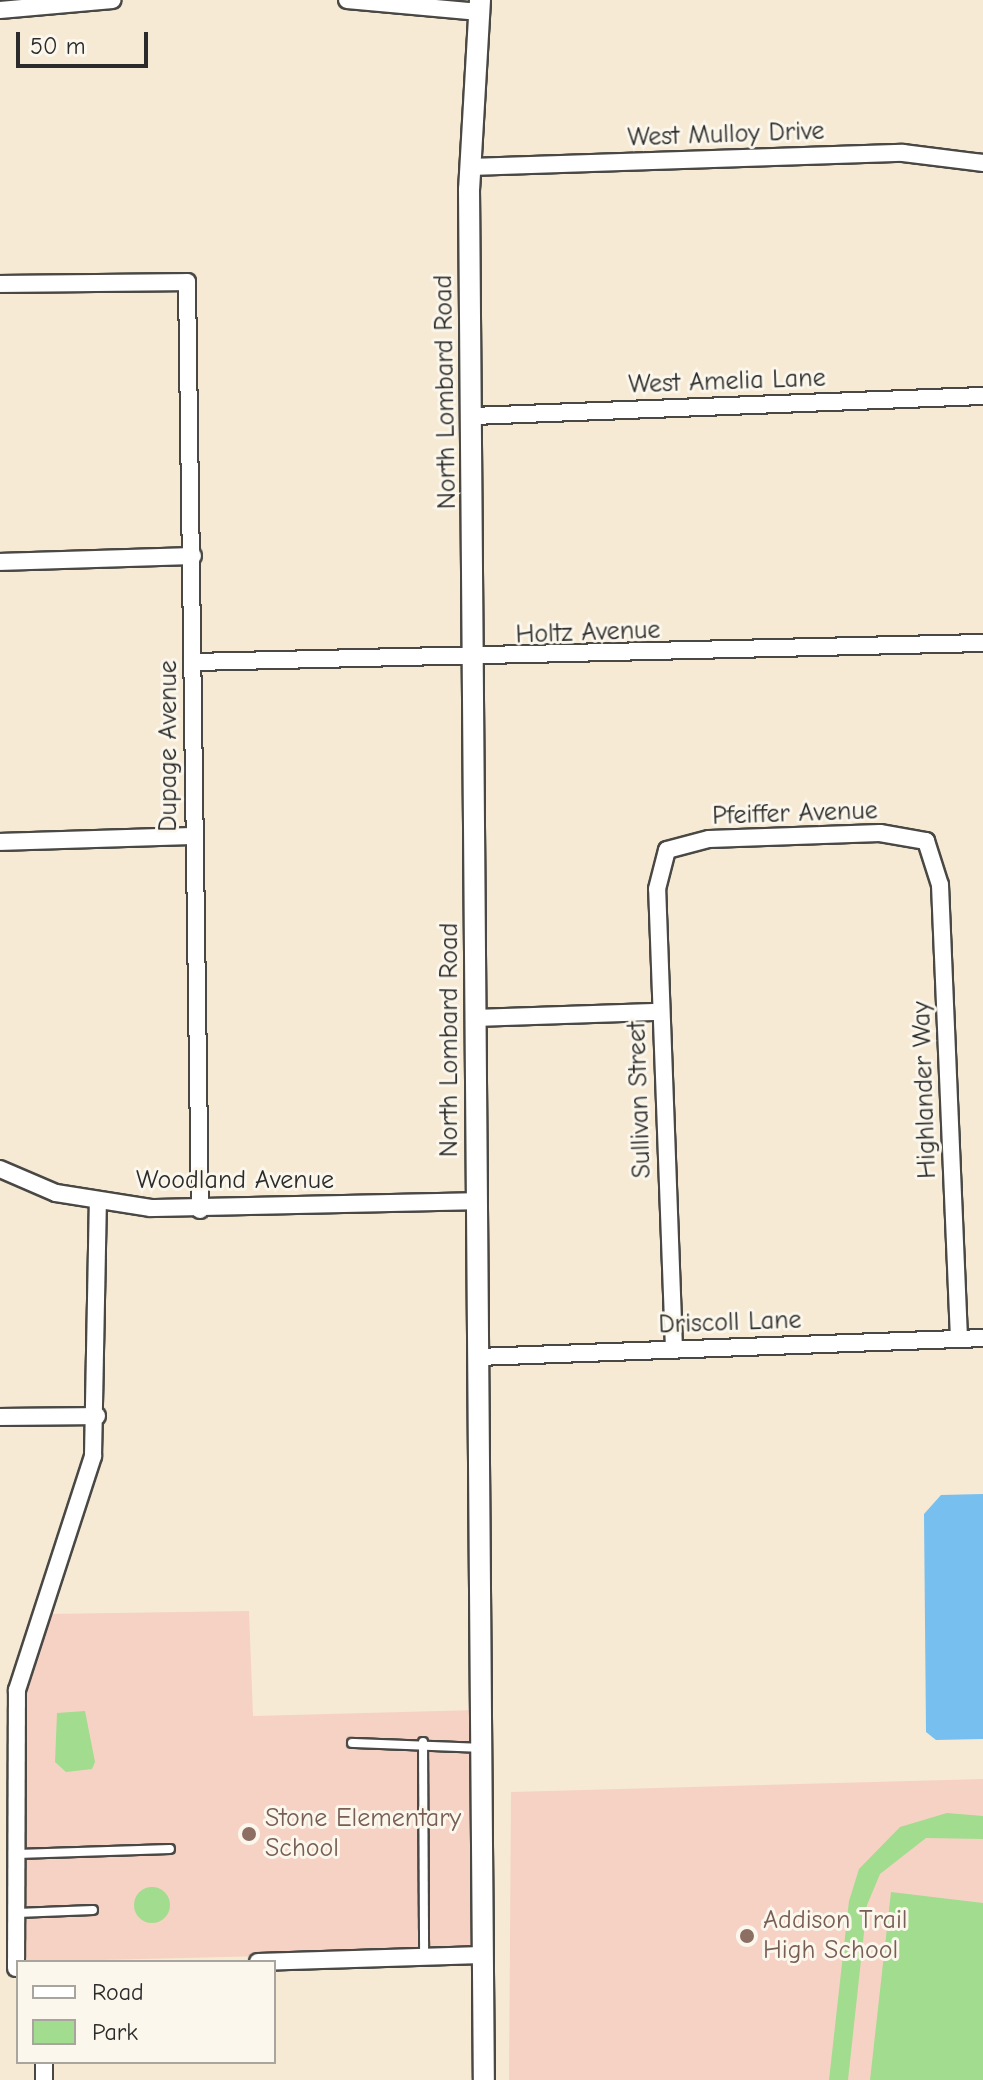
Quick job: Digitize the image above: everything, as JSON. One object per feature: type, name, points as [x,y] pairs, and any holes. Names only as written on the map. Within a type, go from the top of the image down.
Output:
[{"type":"street","points":[[0,10],[113,0]]},
{"type":"street","points":[[347,0],[480,6]]},
{"type":"street","name":"North Lombard Road","points":[[480,6],[470,167],[477,660],[475,1018],[484,2080]]},
{"type":"street","name":"West Mulloy Drive","points":[[470,167],[903,153],[983,163]]},
{"type":"street","name":"Dupage Avenue","points":[[0,284],[187,282],[194,662],[192,836],[200,1210]]},
{"type":"street","name":"West Amelia Lane","points":[[473,416],[983,396]]},
{"type":"street","points":[[0,562],[193,556]]},
{"type":"street","name":"Holtz Avenue","points":[[194,662],[477,660],[983,643]]},
{"type":"street","name":"Pfeiffer Avenue","points":[[667,850],[709,839],[880,833],[926,841]]},
{"type":"street","points":[[0,842],[192,836]]},
{"type":"street","name":"Highlander Way","points":[[926,841],[940,885],[959,1339]]},
{"type":"street","name":"Sullivan Street","points":[[667,850],[657,889],[674,1349]]},
{"type":"street","points":[[475,1018],[660,1012]]},
{"type":"street","name":"Woodland Avenue","points":[[0,1169],[98,1202],[200,1210],[477,1201]]},
{"type":"street","points":[[11,1968],[16,1913],[20,1670],[90,1469],[97,1416],[98,1202]]},
{"type":"street","name":"Driscoll Lane","points":[[478,1357],[983,1338]]},
{"type":"street","points":[[0,1417],[97,1416]]},
{"type":"street","points":[[276,1961],[482,1955]]},
{"type":"lane","points":[[423,1742],[424,1957]]},
{"type":"lane","points":[[352,1743],[423,1742],[481,1748]]},
{"type":"lane","points":[[16,1854],[170,1849]]},
{"type":"lane","points":[[16,1913],[93,1910]]},
{"type":"shaded area","name":"Stone Elementary School","points":[[249,1611],[253,1716],[476,1710],[478,1951],[20,1960],[22,1687],[46,1614]]},
{"type":"shaded area","name":"Addison Trail High School","points":[[983,1779],[983,2080],[509,2080],[511,1792]]},
{"type":"green space","points":[[85,1711],[95,1762],[92,1769],[66,1772],[55,1762],[57,1713]]},
{"type":"green space","points":[[947,1813],[983,1816],[983,1839],[926,1838],[880,1874],[867,1905],[848,2080],[829,2080],[849,1901],[859,1869],[900,1827]]},
{"type":"green space","points":[[152,1887],[165,1892],[170,1905],[165,1918],[152,1923],[139,1918],[134,1905],[139,1892]]},
{"type":"green space","points":[[891,1892],[983,1903],[983,2080],[870,2080]]},
{"type":"water","points":[[983,1494],[983,1739],[936,1740],[926,1732],[924,1514],[941,1495]]},
{"type":"place","name":"Stone Elementary School","points":[[249,1834]]},
{"type":"place","name":"Addison Trail High School","points":[[747,1936]]}]
